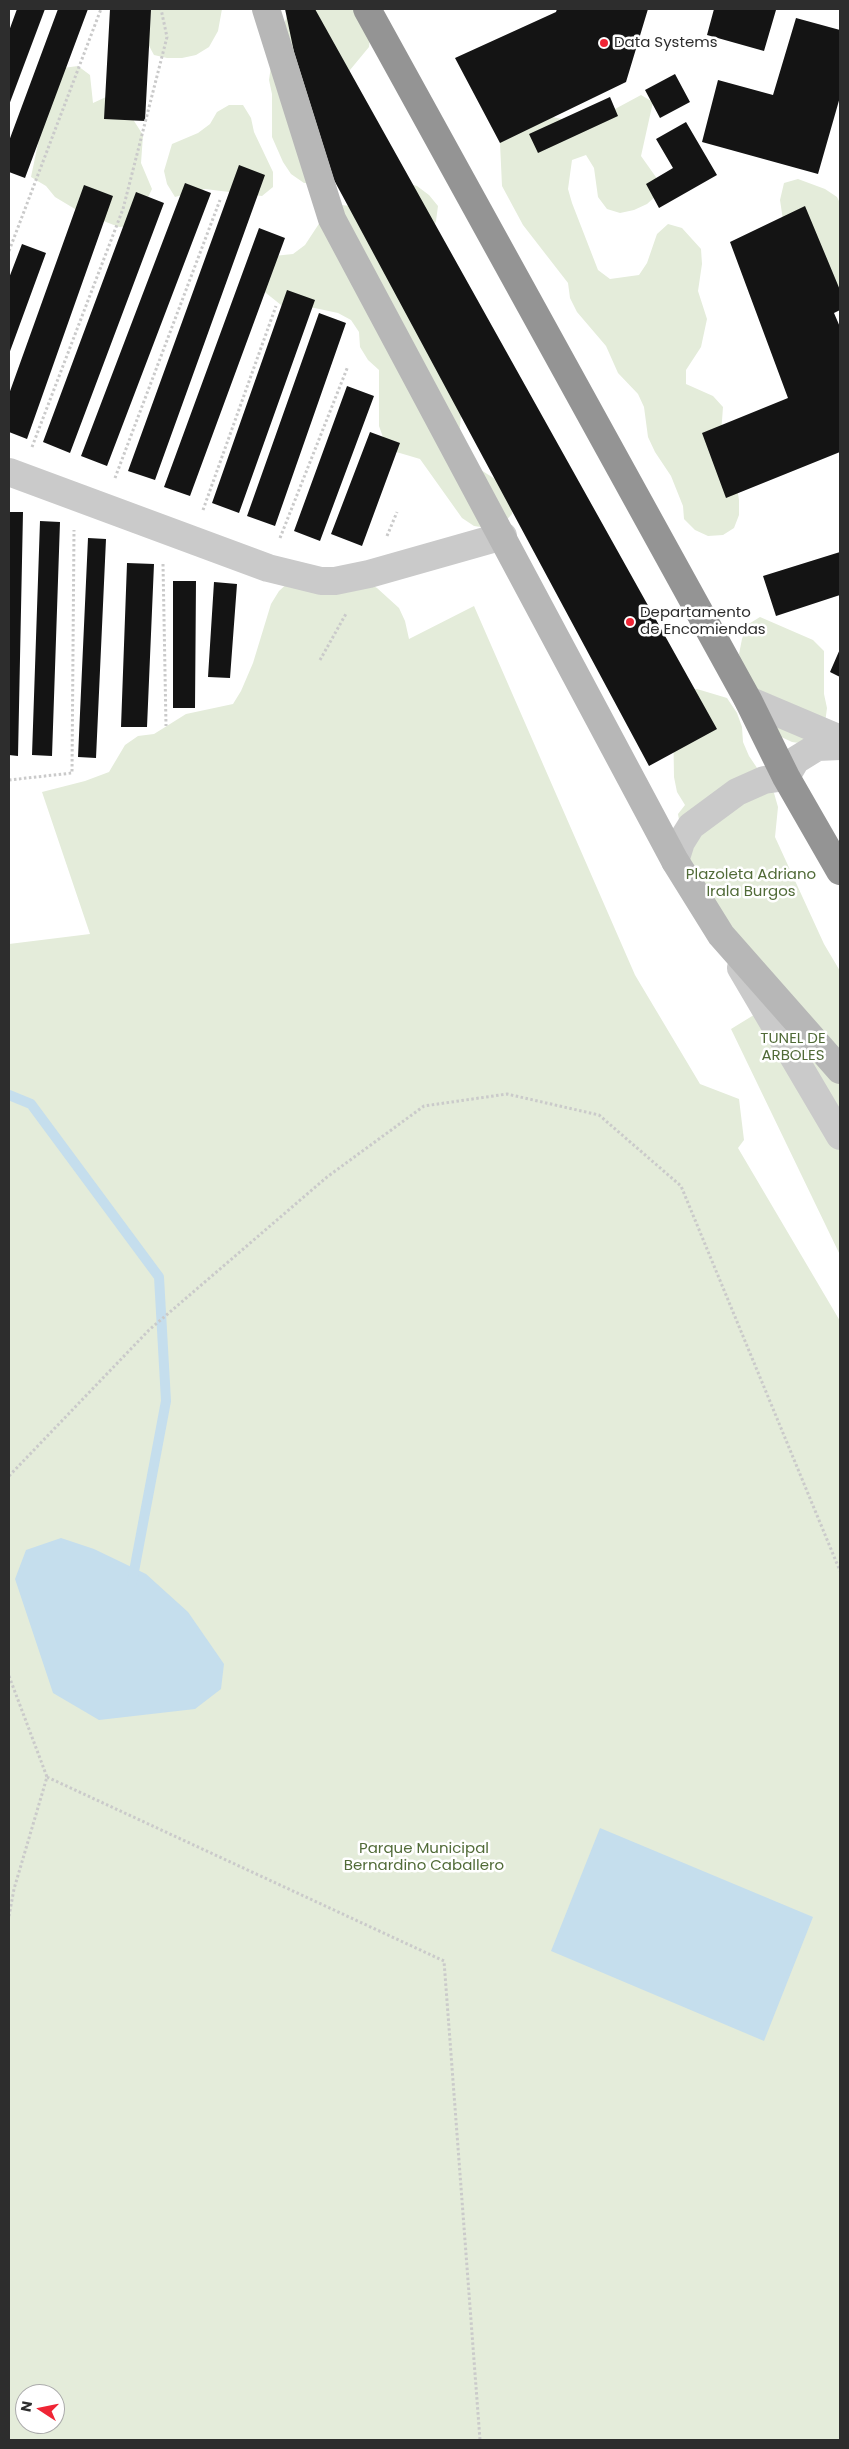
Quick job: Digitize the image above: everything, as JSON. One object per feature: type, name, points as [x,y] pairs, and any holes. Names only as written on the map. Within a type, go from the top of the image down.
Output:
[{"type":"highway","points":[[367,9],[748,700],[786,777],[840,872]]},
{"type":"street","points":[[266,9],[332,219],[503,536],[675,862],[721,935],[840,1136]]},
{"type":"street","points":[[15,474],[268,568],[321,581],[334,581],[369,574],[503,536]]},
{"type":"street","points":[[748,700],[840,739]]},
{"type":"street","points":[[675,862],[681,842],[691,826],[737,792],[764,780],[786,777],[796,760],[817,747],[840,746]]},
{"type":"street","points":[[721,935],[840,1070]]},
{"type":"path","points":[[9,251],[101,9]]},
{"type":"path","points":[[15,474],[123,209],[167,37],[161,9]]},
{"type":"path","points":[[104,508],[220,200]]},
{"type":"path","points":[[192,540],[276,306]]},
{"type":"path","points":[[268,568],[348,366]]},
{"type":"path","points":[[9,780],[72,773],[74,497]]},
{"type":"path","points":[[162,530],[166,726]]},
{"type":"path","points":[[9,1476],[149,1330],[327,1177],[424,1106],[507,1094],[599,1115],[681,1186],[840,1571]]},
{"type":"path","points":[[9,1676],[46,1777],[14,1889],[9,1916]]},
{"type":"path","points":[[46,1777],[444,1961],[480,2440]]},
{"type":"green space","points":[[137,9],[222,9],[218,31],[209,47],[196,55],[182,58],[167,58],[154,55],[136,22]]},
{"type":"green space","points":[[289,9],[373,9],[369,47],[350,70],[319,183],[304,183],[291,174],[283,162],[272,137],[272,94],[269,80],[271,66]]},
{"type":"green space","points":[[78,66],[90,75],[93,103],[106,97],[120,99],[143,135],[141,163],[152,189],[134,226],[119,227],[80,212],[55,197],[46,186],[31,177],[40,134],[63,68]]},
{"type":"green space","points":[[641,95],[653,102],[641,156],[658,180],[658,194],[647,204],[634,210],[620,213],[607,209],[598,197],[594,168],[586,155],[572,160],[568,189],[598,270],[610,279],[639,275],[647,263],[657,234],[668,224],[682,228],[701,249],[702,264],[698,291],[707,319],[701,347],[686,370],[686,384],[713,396],[723,407],[720,448],[737,487],[739,515],[734,528],[723,535],[708,536],[695,530],[684,519],[683,506],[671,476],[655,452],[648,437],[644,407],[638,394],[618,373],[606,346],[577,312],[570,298],[568,283],[523,225],[502,186],[500,143],[534,113],[562,119],[604,119],[615,109]]},
{"type":"green space","points":[[229,105],[243,105],[251,118],[254,132],[273,172],[273,187],[262,196],[205,189],[175,197],[167,184],[164,171],[172,144],[198,133],[210,124],[217,112]]},
{"type":"green space","points":[[798,179],[825,189],[837,197],[840,203],[840,292],[827,289],[783,220],[780,200],[784,183]]},
{"type":"green space","points":[[402,182],[417,186],[429,195],[438,206],[436,221],[431,234],[463,393],[459,437],[470,463],[506,486],[513,499],[512,514],[502,525],[488,528],[474,526],[462,518],[420,459],[393,451],[384,440],[379,426],[379,370],[368,360],[360,347],[359,332],[351,320],[338,313],[310,307],[286,309],[251,281],[264,257],[293,254],[305,245],[328,210],[342,205],[356,207]]},
{"type":"green space","name":"Parque Municipal Bernardino Caballero","points":[[363,580],[377,588],[399,608],[405,621],[409,639],[474,606],[635,975],[700,1084],[739,1099],[744,1140],[738,1148],[840,1321],[840,2440],[9,2440],[9,944],[90,934],[42,792],[85,781],[109,772],[125,745],[138,736],[154,734],[186,714],[233,704],[253,663],[271,604],[279,591],[290,581]]},
{"type":"green space","points":[[760,617],[813,640],[824,651],[824,694],[827,708],[825,723],[806,744],[792,742],[777,735],[743,668],[739,654],[742,639],[747,625]]},
{"type":"green space","points":[[682,689],[697,689],[727,698],[737,713],[742,727],[743,742],[749,756],[774,793],[778,807],[775,837],[824,944],[840,971],[840,1255],[731,1029],[788,994],[722,938],[683,844],[678,814],[685,805],[677,792],[674,777],[673,716]]},
{"type":"water","points":[[61,1538],[94,1549],[146,1574],[188,1612],[224,1664],[221,1689],[195,1709],[99,1720],[53,1693],[15,1579],[26,1550]]},
{"type":"water","points":[[600,1828],[813,1917],[764,2041],[551,1951]]},
{"type":"building","points":[[17,9],[45,9],[9,105],[9,31]]},
{"type":"building","points":[[58,9],[88,9],[25,178],[9,172],[9,141]]},
{"type":"building","points":[[110,9],[151,10],[145,121],[104,119]]},
{"type":"building","points":[[285,9],[315,9],[717,729],[649,766],[334,180],[294,52]]},
{"type":"building","points":[[557,9],[648,9],[626,82],[500,143],[455,58],[556,12]]},
{"type":"building","points":[[714,9],[776,10],[764,51],[707,35]]},
{"type":"building","points":[[796,18],[840,30],[840,97],[818,174],[702,142],[718,80],[773,95]]},
{"type":"building","points":[[675,74],[690,102],[660,118],[645,90]]},
{"type":"building","points":[[610,97],[618,116],[538,153],[529,134]]},
{"type":"building","points":[[686,122],[717,175],[659,208],[646,184],[673,168],[656,139]]},
{"type":"building","points":[[239,165],[265,175],[155,480],[128,471]]},
{"type":"building","points":[[185,183],[211,193],[107,466],[81,456]]},
{"type":"building","points":[[84,185],[113,196],[27,439],[9,432],[9,394]]},
{"type":"building","points":[[136,192],[164,203],[70,453],[43,442]]},
{"type":"building","points":[[805,206],[840,290],[840,310],[834,313],[840,327],[840,452],[726,498],[702,433],[788,398],[730,242]]},
{"type":"building","points":[[259,228],[285,238],[190,496],[164,487]]},
{"type":"building","points":[[22,244],[46,253],[9,354],[9,278]]},
{"type":"building","points":[[287,290],[315,300],[239,513],[212,503]]},
{"type":"building","points":[[319,313],[346,323],[275,526],[247,516]]},
{"type":"building","points":[[347,386],[374,396],[320,541],[294,531]]},
{"type":"building","points":[[370,432],[400,443],[362,546],[331,534]]},
{"type":"building","points":[[9,512],[23,512],[18,756],[9,755]]},
{"type":"building","points":[[40,521],[60,522],[52,756],[32,755]]},
{"type":"building","points":[[88,538],[106,539],[96,758],[78,757]]},
{"type":"building","points":[[840,552],[840,595],[776,616],[763,576]]},
{"type":"building","points":[[127,563],[154,564],[147,727],[121,727]]},
{"type":"building","points":[[173,581],[196,581],[195,708],[173,708]]},
{"type":"building","points":[[214,582],[237,584],[230,678],[208,677]]},
{"type":"building","points":[[840,649],[840,677],[830,672]]},
{"type":"waterway","points":[[9,1095],[31,1104],[159,1277],[166,1401],[132,1582]]},
{"type":"place","name":"Data Systems","points":[[604,43]]},
{"type":"place","name":"Departamento de Encomiendas","points":[[630,622]]},
{"type":"park label","name":"Plazoleta Adriano Irala Burgos","points":[[751,884]]},
{"type":"park label","name":"TUNEL DE ARBOLES","points":[[793,1048]]}]
